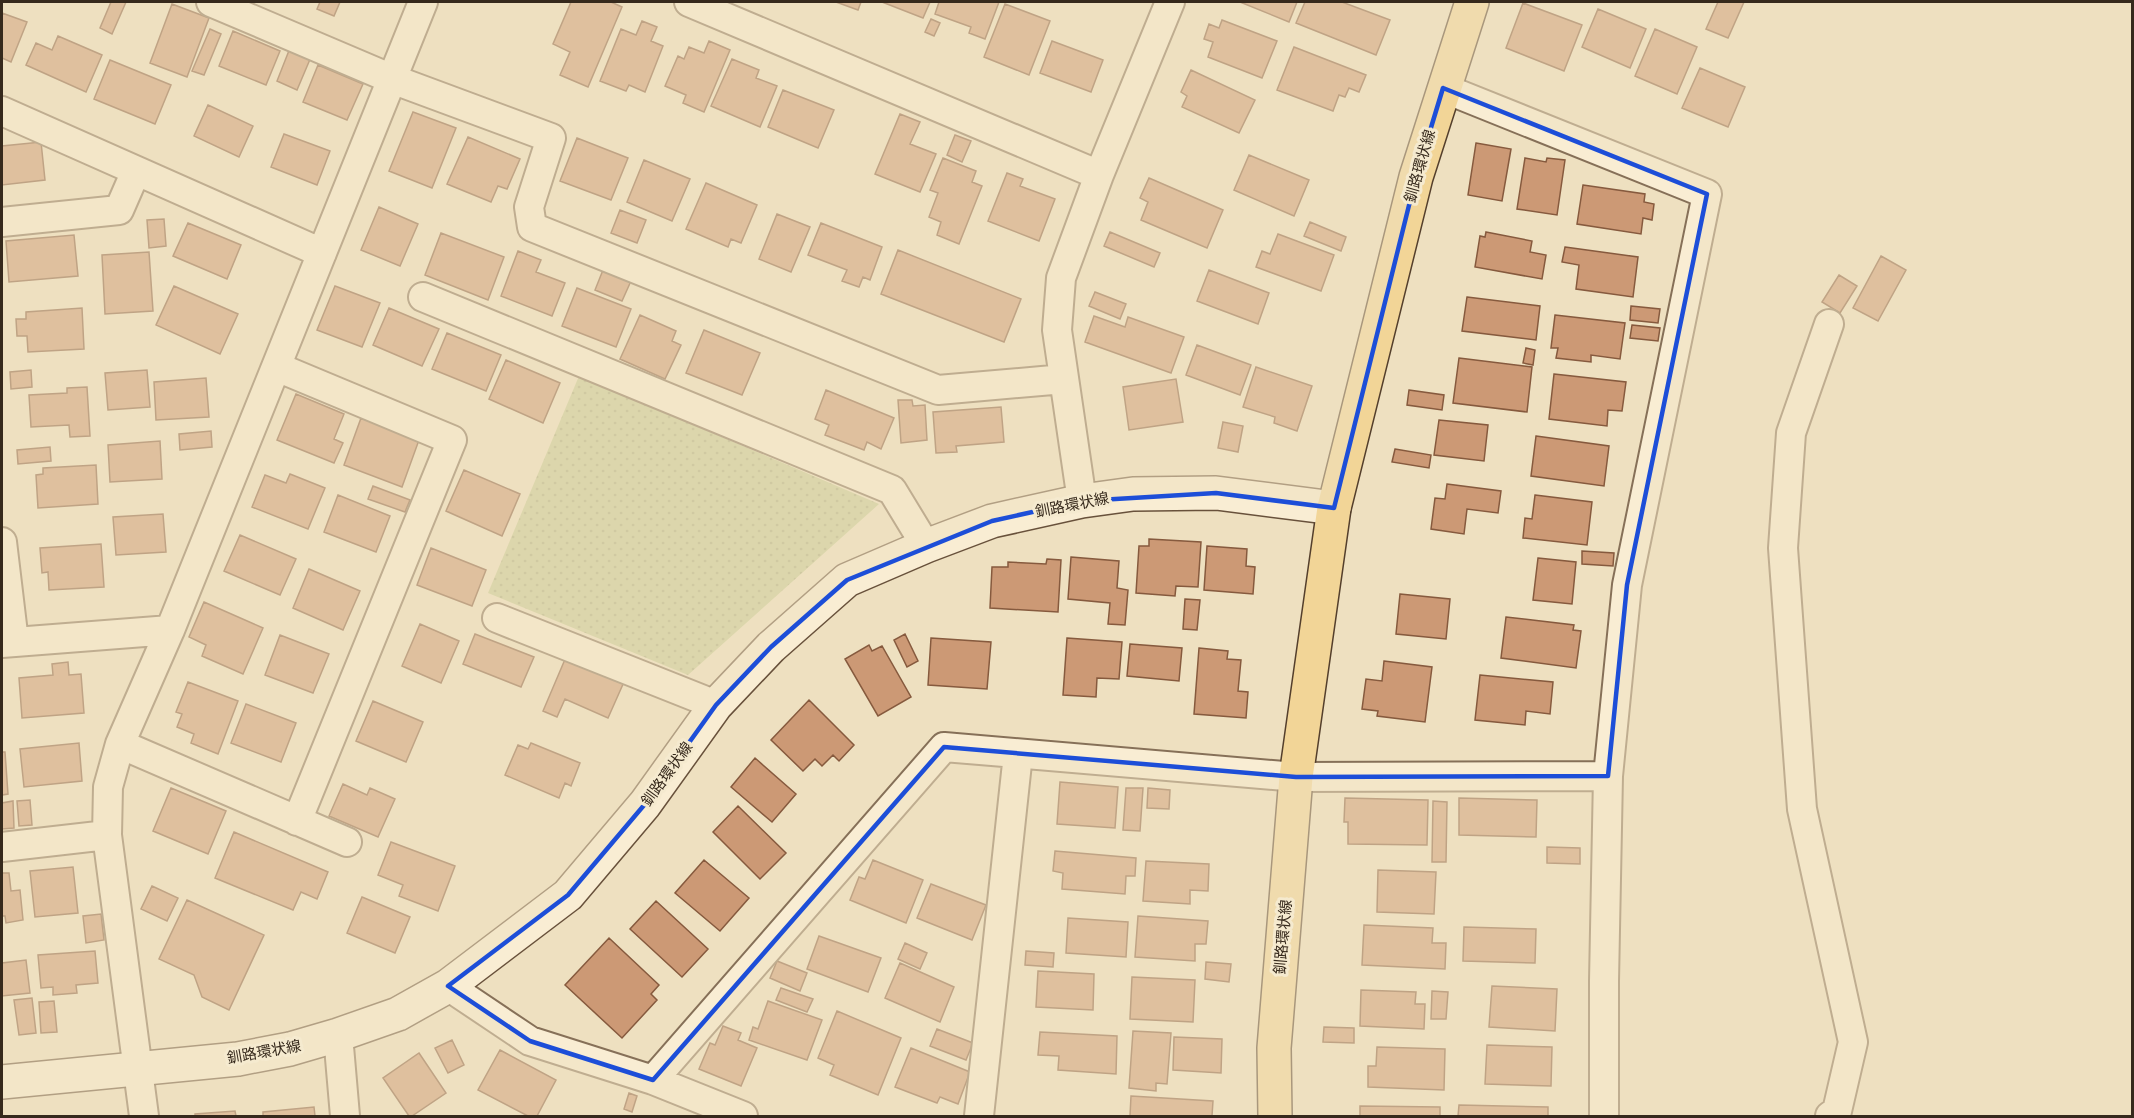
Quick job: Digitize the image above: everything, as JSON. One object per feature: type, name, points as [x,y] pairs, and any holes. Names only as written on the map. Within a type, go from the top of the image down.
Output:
[{"type":"main road","name":"釧路環状線","points":[[1275,1116],[1274,1047],[1296,777],[1334,508],[1416,177],[1472,2]]},
{"type":"street","points":[[211,2],[392,79],[551,138],[529,207],[532,227],[938,390],[1064,379]]},
{"type":"street","points":[[144,1116],[107,835],[108,787],[120,744],[170,630],[423,2]]},
{"type":"street","points":[[689,2],[1099,175]]},
{"type":"street","points":[[1082,501],[1057,330],[1061,278],[1099,175],[1170,2]]},
{"type":"street","points":[[1443,88],[1707,194],[1627,585],[1608,776],[1604,981],[1605,1116]]},
{"type":"street","points":[[2,111],[322,253]]},
{"type":"street","points":[[2,222],[119,210],[136,171]]},
{"type":"street","points":[[423,297],[892,490],[926,546]]},
{"type":"street","points":[[1829,324],[1791,433],[1783,548],[1802,809],[1853,1042],[1837,1111],[1830,1116]]},
{"type":"street","points":[[277,367],[452,440],[297,821]]},
{"type":"street","name":"釧路環状線","points":[[2,1082],[238,1059],[291,1049],[398,1014],[448,986],[568,895],[645,804],[716,705],[771,646],[847,580],[992,521],[1082,501],[1133,494],[1215,493],[1334,508]]},
{"type":"street","points":[[2,542],[8,643],[170,630]]},
{"type":"street","points":[[497,618],[716,705]]},
{"type":"street","points":[[120,744],[347,842]]},
{"type":"street","points":[[653,1080],[944,747],[1296,777],[1608,776]]},
{"type":"street","points":[[979,1116],[1017,754]]},
{"type":"street","points":[[2,847],[107,835]]},
{"type":"street","points":[[448,986],[530,1041],[653,1080],[743,1116]]},
{"type":"street","points":[[338,1035],[345,1116]]},
{"type":"highlighted area","points":[[1443,88],[1707,194],[1627,585],[1608,776],[1296,777],[944,747],[653,1080],[530,1041],[448,986],[568,895],[645,804],[716,705],[771,647],[847,580],[992,521],[1082,501],[1216,493],[1334,508],[1416,177]]},
{"type":"green space","points":[[579,376],[879,504],[688,675],[488,593]]},
{"type":"building","points":[[111,2],[126,2],[112,34],[100,28]]},
{"type":"building","points":[[320,2],[340,2],[334,16],[317,9]]},
{"type":"building","points":[[571,2],[611,2],[622,7],[588,87],[560,75],[570,52],[553,44]]},
{"type":"building","points":[[836,2],[861,2],[858,10]]},
{"type":"building","points":[[882,2],[930,2],[923,18]]},
{"type":"building","points":[[939,2],[999,2],[985,39],[969,33],[971,27],[935,14]]},
{"type":"building","points":[[1240,2],[1297,2],[1289,22]]},
{"type":"building","points":[[1305,2],[1342,2],[1390,20],[1376,55],[1296,23]]},
{"type":"building","points":[[1718,2],[1744,2],[1728,38],[1706,29]]},
{"type":"building","points":[[1523,3],[1582,25],[1564,71],[1506,48]]},
{"type":"building","points":[[172,4],[209,18],[187,77],[150,63]]},
{"type":"building","points":[[1005,4],[1050,21],[1029,75],[984,57]]},
{"type":"building","points":[[1598,9],[1646,29],[1630,68],[1582,47]]},
{"type":"building","points":[[2,13],[27,22],[11,62],[2,58]]},
{"type":"building","points":[[931,19],[940,23],[934,36],[925,32]]},
{"type":"building","points":[[1222,20],[1277,41],[1262,78],[1208,57],[1213,42],[1204,39],[1209,24],[1219,28]]},
{"type":"building","points":[[642,21],[657,27],[651,41],[663,46],[645,92],[629,85],[626,91],[600,81],[621,29],[636,35]]},
{"type":"building","points":[[210,29],[221,34],[204,75],[192,71]]},
{"type":"building","points":[[1655,29],[1697,47],[1677,94],[1635,76]]},
{"type":"building","points":[[233,31],[280,51],[266,85],[219,66]]},
{"type":"building","points":[[58,36],[102,55],[86,92],[26,65],[36,43],[52,50]]},
{"type":"building","points":[[709,41],[730,50],[704,112],[683,103],[686,95],[665,86],[678,56],[684,59],[689,47],[704,53]]},
{"type":"building","points":[[1052,41],[1103,60],[1091,92],[1040,73]]},
{"type":"building","points":[[1294,47],[1366,75],[1359,92],[1349,88],[1345,97],[1339,95],[1333,111],[1277,90]]},
{"type":"building","points":[[290,48],[311,57],[297,90],[277,81]]},
{"type":"building","points":[[732,59],[759,70],[756,78],[777,86],[760,127],[711,106]]},
{"type":"building","points":[[110,60],[171,85],[155,124],[94,99]]},
{"type":"building","points":[[318,65],[363,84],[347,120],[303,102]]},
{"type":"building","points":[[1700,68],[1745,87],[1728,127],[1682,108]]},
{"type":"building","points":[[1191,70],[1255,100],[1239,133],[1182,107],[1187,96],[1181,92]]},
{"type":"building","points":[[783,90],[834,110],[818,148],[768,127]]},
{"type":"building","points":[[208,105],[253,126],[239,157],[194,136]]},
{"type":"building","points":[[413,112],[456,128],[432,188],[389,171]]},
{"type":"building","points":[[900,114],[920,122],[910,144],[936,154],[920,192],[875,174]]},
{"type":"building","points":[[284,134],[330,151],[317,185],[271,167]]},
{"type":"building","points":[[955,135],[971,141],[962,162],[947,155]]},
{"type":"building","points":[[468,137],[520,159],[507,189],[498,186],[491,202],[447,184]]},
{"type":"building","points":[[577,138],[628,158],[611,200],[560,181]]},
{"type":"building","points":[[41,142],[45,180],[2,185],[2,146]]},
{"type":"building","points":[[1476,143],[1511,149],[1502,201],[1468,195]]},
{"type":"building","points":[[1249,155],[1309,180],[1294,216],[1234,190]]},
{"type":"building","points":[[943,158],[976,171],[972,182],[982,186],[959,244],[937,235],[941,222],[929,217],[938,193],[930,190]]},
{"type":"building","points":[[1525,158],[1546,162],[1547,158],[1565,160],[1557,215],[1517,209]]},
{"type":"building","points":[[644,160],[690,179],[672,221],[627,202]]},
{"type":"building","points":[[1007,173],[1023,179],[1020,186],[1055,199],[1039,241],[988,221]]},
{"type":"building","points":[[1149,178],[1223,210],[1207,248],[1141,220],[1148,202],[1140,198]]},
{"type":"building","points":[[706,183],[757,205],[741,243],[731,239],[728,247],[686,229]]},
{"type":"building","points":[[1583,185],[1645,194],[1644,202],[1654,204],[1652,220],[1643,218],[1641,234],[1577,224]]},
{"type":"building","points":[[379,207],[418,224],[400,266],[361,250]]},
{"type":"building","points":[[620,210],[646,220],[637,243],[611,233]]},
{"type":"building","points":[[777,214],[810,227],[791,272],[759,259]]},
{"type":"building","points":[[164,219],[166,246],[149,248],[147,220]]},
{"type":"building","points":[[1310,222],[1346,237],[1341,251],[1304,236]]},
{"type":"building","points":[[188,223],[241,245],[227,279],[173,256]]},
{"type":"building","points":[[821,223],[882,247],[870,280],[863,277],[859,287],[842,281],[847,270],[808,255]]},
{"type":"building","points":[[1110,232],[1160,253],[1154,267],[1104,246]]},
{"type":"building","points":[[1486,232],[1532,241],[1530,252],[1546,255],[1542,279],[1475,267],[1480,236],[1485,237]]},
{"type":"building","points":[[441,233],[504,257],[488,300],[425,275]]},
{"type":"building","points":[[1278,234],[1334,255],[1321,291],[1256,267],[1262,251],[1270,254]]},
{"type":"building","points":[[74,235],[78,276],[9,282],[6,241]]},
{"type":"building","points":[[1565,247],[1638,257],[1633,297],[1576,289],[1579,265],[1562,262]]},
{"type":"building","points":[[898,250],[1021,299],[1004,342],[881,294]]},
{"type":"building","points":[[518,251],[541,260],[536,272],[565,283],[552,316],[501,296]]},
{"type":"building","points":[[149,252],[153,311],[105,314],[102,255]]},
{"type":"building","points":[[1881,256],[1906,270],[1878,321],[1853,308]]},
{"type":"building","points":[[603,270],[631,281],[622,301],[595,290]]},
{"type":"building","points":[[1209,270],[1269,293],[1258,324],[1197,301]]},
{"type":"building","points":[[1839,275],[1857,286],[1840,313],[1822,302]]},
{"type":"building","points":[[174,286],[238,314],[220,354],[156,325]]},
{"type":"building","points":[[335,286],[380,303],[362,347],[317,330]]},
{"type":"building","points":[[577,288],[631,309],[616,347],[562,326]]},
{"type":"building","points":[[1095,292],[1126,304],[1120,319],[1089,306]]},
{"type":"building","points":[[1467,297],[1540,306],[1536,340],[1462,331]]},
{"type":"building","points":[[1631,306],[1660,309],[1658,323],[1630,320]]},
{"type":"building","points":[[82,308],[84,349],[28,352],[27,336],[17,336],[16,319],[26,319],[26,312]]},
{"type":"building","points":[[389,308],[439,329],[422,366],[373,345]]},
{"type":"building","points":[[640,315],[676,331],[672,341],[681,345],[665,379],[620,359]]},
{"type":"building","points":[[1555,315],[1625,323],[1620,359],[1591,355],[1591,362],[1556,358],[1558,348],[1551,348]]},
{"type":"building","points":[[1094,316],[1125,327],[1128,317],[1184,337],[1171,373],[1085,342]]},
{"type":"building","points":[[1632,325],[1660,328],[1658,341],[1630,338]]},
{"type":"building","points":[[704,330],[760,353],[742,395],[686,373]]},
{"type":"building","points":[[447,333],[501,355],[486,391],[432,369]]},
{"type":"building","points":[[1197,345],[1251,365],[1240,395],[1186,375]]},
{"type":"building","points":[[1526,348],[1535,350],[1533,365],[1523,363]]},
{"type":"building","points":[[1459,358],[1532,367],[1527,412],[1453,403]]},
{"type":"building","points":[[506,360],[560,383],[543,423],[489,399]]},
{"type":"building","points":[[1256,367],[1312,386],[1297,431],[1274,423],[1275,417],[1243,407]]},
{"type":"building","points":[[31,370],[32,387],[11,389],[10,372]]},
{"type":"building","points":[[147,370],[150,407],[108,410],[105,373]]},
{"type":"building","points":[[1554,374],[1626,382],[1622,411],[1608,410],[1607,426],[1549,419]]},
{"type":"building","points":[[206,378],[209,417],[156,420],[154,382]]},
{"type":"building","points":[[1176,379],[1183,422],[1129,430],[1123,387]]},
{"type":"building","points":[[87,387],[90,436],[70,437],[69,425],[31,427],[29,395],[67,393],[67,388]]},
{"type":"building","points":[[826,390],[894,418],[881,449],[867,442],[864,450],[825,435],[829,425],[815,419]]},
{"type":"building","points":[[1409,390],[1444,395],[1442,410],[1407,405]]},
{"type":"building","points":[[296,394],[344,414],[334,439],[343,443],[334,463],[277,440]]},
{"type":"building","points":[[898,400],[912,400],[913,406],[925,405],[927,440],[901,443]]},
{"type":"building","points":[[1001,407],[1004,442],[956,446],[957,452],[936,453],[933,412]]},
{"type":"building","points":[[361,418],[419,440],[402,487],[344,465]]},
{"type":"building","points":[[1439,420],[1488,425],[1484,461],[1434,455]]},
{"type":"building","points":[[1223,422],[1243,426],[1238,452],[1218,448]]},
{"type":"building","points":[[211,431],[212,447],[180,450],[179,434]]},
{"type":"building","points":[[1536,436],[1609,446],[1604,486],[1531,476]]},
{"type":"building","points":[[160,441],[162,479],[110,482],[108,445]]},
{"type":"building","points":[[50,447],[51,461],[18,464],[17,450]]},
{"type":"building","points":[[1395,449],[1431,455],[1429,468],[1392,462]]},
{"type":"building","points":[[96,465],[98,504],[38,508],[36,475],[43,474],[43,468]]},
{"type":"building","points":[[464,470],[520,494],[502,536],[446,511]]},
{"type":"building","points":[[290,474],[325,488],[308,529],[252,507],[265,475],[286,483]]},
{"type":"building","points":[[1447,484],[1501,491],[1498,513],[1467,509],[1464,534],[1431,529],[1435,498],[1445,499]]},
{"type":"building","points":[[373,486],[410,500],[405,512],[368,499]]},
{"type":"building","points":[[338,495],[390,516],[376,552],[324,532]]},
{"type":"building","points":[[1535,495],[1592,502],[1587,545],[1523,538],[1525,518],[1532,519]]},
{"type":"building","points":[[163,514],[166,552],[116,555],[113,517]]},
{"type":"building","points":[[240,535],[296,559],[280,595],[224,571]]},
{"type":"building","points":[[1149,539],[1201,542],[1198,587],[1176,586],[1175,596],[1136,593],[1139,546],[1149,546]]},
{"type":"building","points":[[101,544],[104,587],[49,590],[48,572],[42,573],[40,548]]},
{"type":"building","points":[[1207,546],[1247,549],[1246,566],[1255,567],[1253,594],[1204,590]]},
{"type":"building","points":[[431,548],[486,570],[472,606],[417,585]]},
{"type":"building","points":[[1582,551],[1614,553],[1613,566],[1582,564]]},
{"type":"building","points":[[1071,557],[1119,561],[1117,588],[1128,590],[1125,625],[1108,624],[1110,603],[1068,599]]},
{"type":"building","points":[[1538,558],[1576,562],[1572,604],[1533,600]]},
{"type":"building","points":[[1047,559],[1061,560],[1058,612],[990,608],[992,567],[1008,567],[1008,562],[1046,564]]},
{"type":"building","points":[[309,569],[360,591],[343,630],[293,608]]},
{"type":"building","points":[[1400,594],[1450,599],[1446,639],[1396,634]]},
{"type":"building","points":[[1185,599],[1200,600],[1197,630],[1183,629]]},
{"type":"building","points":[[204,602],[263,628],[243,674],[202,656],[206,645],[189,637]]},
{"type":"building","points":[[1506,617],[1574,625],[1573,630],[1581,631],[1576,668],[1501,658]]},
{"type":"building","points":[[420,624],[459,641],[441,683],[402,666]]},
{"type":"building","points":[[475,634],[534,657],[521,687],[463,664]]},
{"type":"building","points":[[905,634],[918,661],[907,667],[894,640]]},
{"type":"building","points":[[280,635],[329,654],[313,693],[265,675]]},
{"type":"building","points":[[931,638],[991,642],[987,689],[928,685]]},
{"type":"building","points":[[1067,638],[1122,642],[1119,679],[1097,678],[1096,697],[1063,695]]},
{"type":"building","points":[[1130,644],[1182,648],[1179,681],[1127,676]]},
{"type":"building","points":[[869,645],[872,651],[882,646],[911,697],[878,716],[845,659]]},
{"type":"building","points":[[1199,648],[1228,651],[1227,659],[1241,660],[1238,691],[1248,692],[1246,718],[1194,714]]},
{"type":"building","points":[[566,657],[624,682],[608,718],[565,699],[557,717],[543,711]]},
{"type":"building","points":[[1384,661],[1432,667],[1425,722],[1377,716],[1378,711],[1362,709],[1366,679],[1382,681]]},
{"type":"building","points":[[68,662],[69,675],[81,674],[84,713],[22,718],[19,678],[53,675],[52,664]]},
{"type":"building","points":[[1480,675],[1553,682],[1550,714],[1526,711],[1525,725],[1475,720]]},
{"type":"building","points":[[188,682],[238,701],[218,754],[191,743],[194,734],[177,727],[182,714],[176,712]]},
{"type":"building","points":[[809,700],[854,745],[839,761],[833,755],[822,766],[815,759],[803,771],[771,740]]},
{"type":"building","points":[[373,701],[423,722],[406,762],[356,741]]},
{"type":"building","points":[[246,704],[296,723],[281,762],[231,743]]},
{"type":"building","points":[[79,743],[82,781],[24,787],[20,749]]},
{"type":"building","points":[[531,743],[580,763],[571,786],[565,783],[559,798],[505,775],[518,745],[528,749]]},
{"type":"building","points":[[2,752],[5,752],[8,794],[2,795]]},
{"type":"building","points":[[755,758],[796,794],[772,822],[731,787]]},
{"type":"building","points":[[1060,782],[1118,787],[1115,828],[1057,824]]},
{"type":"building","points":[[343,784],[367,795],[370,788],[395,799],[378,837],[329,816]]},
{"type":"building","points":[[171,788],[226,811],[208,854],[153,831]]},
{"type":"building","points":[[1126,788],[1143,788],[1140,831],[1123,830]]},
{"type":"building","points":[[1148,788],[1170,790],[1169,809],[1147,808]]},
{"type":"building","points":[[1345,798],[1428,800],[1427,845],[1348,844],[1348,822],[1344,822]]},
{"type":"building","points":[[1459,798],[1537,800],[1536,837],[1459,835]]},
{"type":"building","points":[[30,800],[32,825],[19,826],[17,801]]},
{"type":"building","points":[[13,801],[14,828],[2,829],[2,803]]},
{"type":"building","points":[[1433,801],[1447,802],[1446,862],[1432,862]]},
{"type":"building","points":[[738,806],[786,853],[760,879],[713,832]]},
{"type":"building","points":[[234,832],[328,872],[317,899],[301,892],[293,910],[215,878]]},
{"type":"building","points":[[391,842],[455,866],[438,911],[399,896],[403,885],[378,875]]},
{"type":"building","points":[[1547,847],[1580,848],[1580,864],[1547,863]]},
{"type":"building","points":[[1055,851],[1136,858],[1135,876],[1126,876],[1125,894],[1062,889],[1063,873],[1053,871]]},
{"type":"building","points":[[704,860],[749,898],[720,931],[675,893]]},
{"type":"building","points":[[873,860],[923,880],[906,923],[850,900],[859,877],[865,879]]},
{"type":"building","points":[[1146,861],[1209,864],[1208,891],[1190,890],[1190,904],[1143,901]]},
{"type":"building","points":[[73,867],[78,913],[35,917],[30,871]]},
{"type":"building","points":[[1378,870],[1436,872],[1434,914],[1377,912]]},
{"type":"building","points":[[2,873],[9,873],[11,891],[20,890],[23,920],[6,923],[5,916],[2,916]]},
{"type":"building","points":[[931,884],[986,905],[972,940],[917,918]]},
{"type":"building","points":[[152,886],[178,898],[167,921],[141,909]]},
{"type":"building","points":[[362,897],[410,917],[395,953],[347,933]]},
{"type":"building","points":[[187,900],[264,935],[229,1010],[202,997],[194,975],[159,959]]},
{"type":"building","points":[[656,901],[708,949],[682,977],[630,929]]},
{"type":"building","points":[[101,914],[104,940],[86,943],[83,916]]},
{"type":"building","points":[[1138,916],[1208,921],[1206,944],[1195,944],[1195,961],[1135,957]]},
{"type":"building","points":[[1068,918],[1128,922],[1126,957],[1066,953]]},
{"type":"building","points":[[1364,925],[1433,928],[1432,943],[1446,943],[1445,969],[1362,965]]},
{"type":"building","points":[[1464,927],[1536,929],[1535,963],[1463,961]]},
{"type":"building","points":[[819,936],[881,958],[868,992],[807,969]]},
{"type":"building","points":[[609,938],[659,985],[651,994],[657,1000],[622,1038],[565,985]]},
{"type":"building","points":[[905,943],[927,953],[920,969],[898,959]]},
{"type":"building","points":[[95,951],[98,983],[76,985],[77,993],[53,995],[53,987],[41,988],[38,955]]},
{"type":"building","points":[[1026,951],[1054,953],[1053,967],[1025,965]]},
{"type":"building","points":[[26,960],[30,993],[2,996],[2,963]]},
{"type":"building","points":[[777,961],[807,973],[800,991],[770,978]]},
{"type":"building","points":[[1206,962],[1231,964],[1229,982],[1205,979]]},
{"type":"building","points":[[900,963],[954,987],[940,1022],[885,998]]},
{"type":"building","points":[[1038,971],[1094,974],[1093,1010],[1036,1007]]},
{"type":"building","points":[[1132,977],[1195,980],[1193,1022],[1130,1019]]},
{"type":"building","points":[[1492,986],[1557,989],[1555,1031],[1489,1027]]},
{"type":"building","points":[[781,988],[813,999],[807,1012],[776,1000]]},
{"type":"building","points":[[1361,990],[1416,992],[1415,1004],[1425,1004],[1424,1029],[1360,1026]]},
{"type":"building","points":[[1432,991],[1448,992],[1446,1019],[1431,1019]]},
{"type":"building","points":[[32,998],[36,1033],[19,1035],[14,1000]]},
{"type":"building","points":[[54,1001],[57,1032],[41,1033],[39,1002]]},
{"type":"building","points":[[768,1001],[822,1020],[807,1060],[749,1040],[753,1027],[758,1029]]},
{"type":"building","points":[[837,1011],[901,1038],[878,1095],[830,1075],[834,1065],[818,1058]]},
{"type":"building","points":[[723,1026],[741,1033],[738,1040],[757,1048],[741,1086],[699,1069],[710,1043],[715,1045]]},
{"type":"building","points":[[1324,1027],[1354,1028],[1354,1043],[1323,1042]]},
{"type":"building","points":[[937,1029],[973,1043],[966,1060],[930,1046]]},
{"type":"building","points":[[1133,1031],[1171,1033],[1167,1084],[1156,1083],[1156,1091],[1129,1088]]},
{"type":"building","points":[[1040,1032],[1117,1036],[1116,1074],[1058,1070],[1059,1056],[1038,1055]]},
{"type":"building","points":[[1174,1037],[1222,1039],[1221,1073],[1173,1070]]},
{"type":"building","points":[[452,1040],[464,1065],[448,1073],[435,1048]]},
{"type":"building","points":[[1487,1045],[1552,1047],[1551,1086],[1485,1084]]},
{"type":"building","points":[[1377,1047],[1445,1049],[1444,1090],[1368,1087],[1368,1066],[1376,1066]]},
{"type":"building","points":[[911,1048],[970,1072],[958,1104],[940,1097],[937,1103],[895,1087]]},
{"type":"building","points":[[500,1050],[556,1080],[537,1116],[528,1116],[478,1090]]},
{"type":"building","points":[[419,1053],[446,1093],[409,1116],[383,1078]]},
{"type":"building","points":[[629,1093],[637,1096],[632,1112],[624,1109]]},
{"type":"building","points":[[1131,1096],[1213,1101],[1212,1116],[1130,1116]]},
{"type":"building","points":[[1459,1105],[1548,1107],[1548,1116],[1458,1116]]},
{"type":"building","points":[[1360,1106],[1440,1107],[1440,1116],[1360,1116]]},
{"type":"building","points":[[314,1107],[315,1116],[263,1116],[263,1112]]},
{"type":"building","points":[[235,1111],[236,1116],[195,1116],[195,1114]]}]
